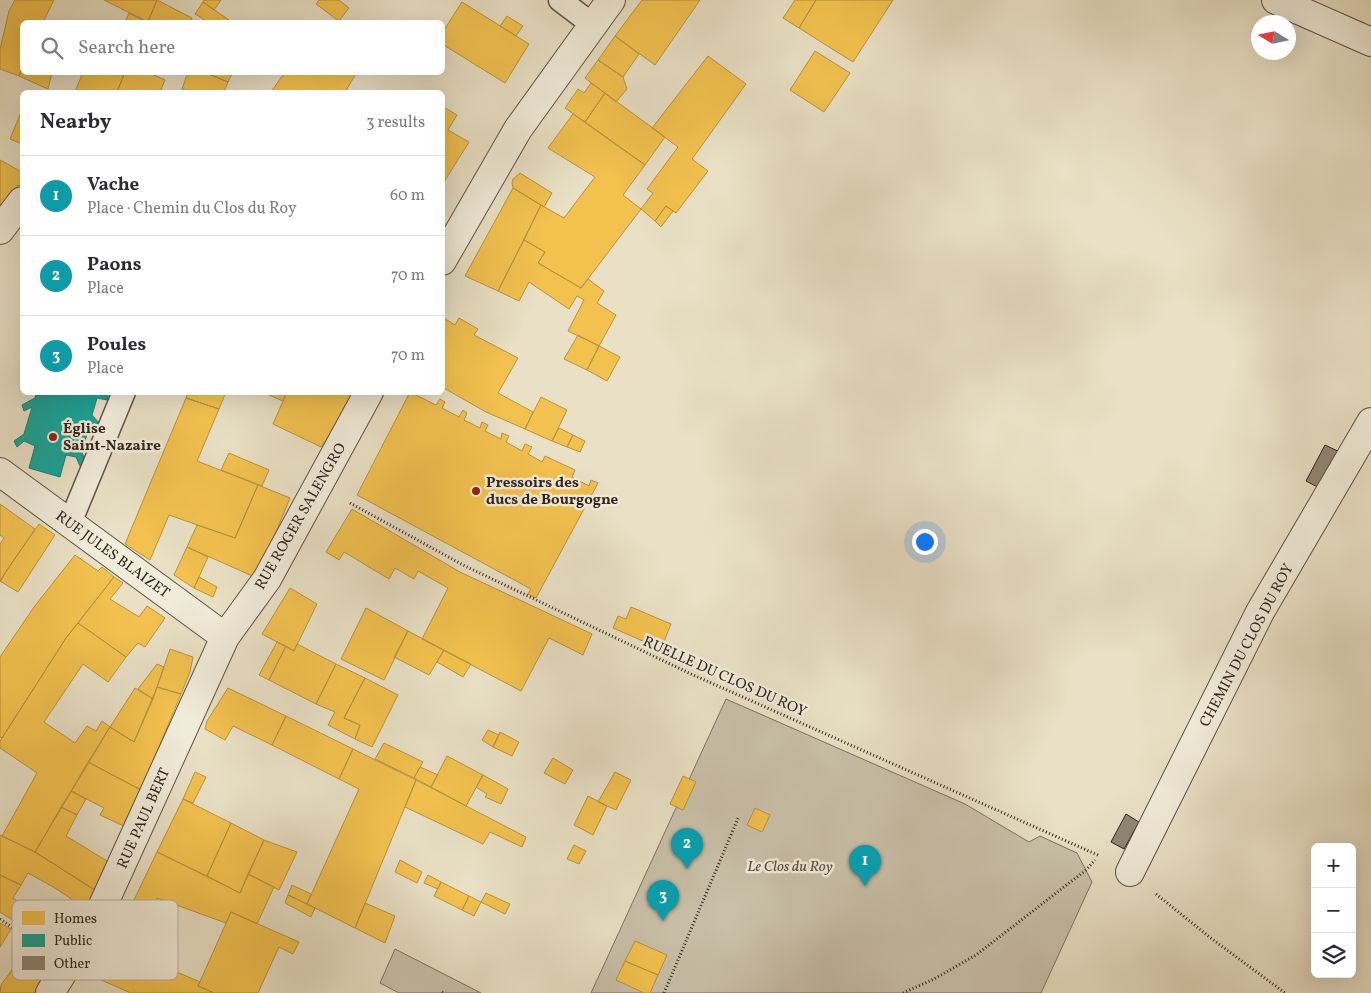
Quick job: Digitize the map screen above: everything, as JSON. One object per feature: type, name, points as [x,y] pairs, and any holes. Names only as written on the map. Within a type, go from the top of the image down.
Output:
[{"type":"street","points":[[445,256],[518,130],[611,0]]},
{"type":"street","points":[[1276,0],[1371,42]]},
{"type":"street","points":[[0,230],[20,204]]},
{"type":"street","name":"RUE ROGER SALENGRO","points":[[225,637],[267,578],[367,395]]},
{"type":"street","name":"CHEMIN DU CLOS DU ROY","points":[[1130,872],[1260,612],[1371,422]]},
{"type":"street","name":"RUE JULES BLAIZET","points":[[0,472],[225,637]]},
{"type":"street","name":"RUE PAUL BERT","points":[[105,900],[225,637]]},
{"type":"street","name":"RUE PAUL BERT","points":[[50,993],[58,980]]},
{"type":"lane","points":[[560,0],[593,25]]},
{"type":"lane","points":[[70,523],[123,395]]},
{"type":"path","name":"RUELLE DU CLOS DU ROY","points":[[319,486],[463,565],[691,674],[1099,855],[1130,872],[1212,939],[1286,993]]},
{"type":"path","points":[[664,993],[739,816]]},
{"type":"path","points":[[903,993],[934,979],[976,955],[1086,870],[1099,855]]},
{"type":"path","points":[[0,919],[12,927]]},
{"type":"green space","name":"Le Clos du Roy","points":[[726,699],[965,804],[1029,842],[1040,836],[1077,853],[1092,882],[1041,993],[591,993]]},
{"type":"green space","points":[[395,949],[481,993],[399,993],[380,983]]},
{"type":"building: Homes","points":[[15,0],[54,0],[44,20],[20,20],[19,76],[0,69],[0,49],[9,11]]},
{"type":"building: Homes","points":[[104,0],[157,0],[149,20],[144,20]]},
{"type":"building: Homes","points":[[157,0],[192,18],[191,20],[149,20]]},
{"type":"building: Homes","points":[[204,0],[221,0],[214,10],[203,2]]},
{"type":"building: Homes","points":[[319,0],[339,0],[349,8],[340,20],[338,20],[316,4]]},
{"type":"building: Homes","points":[[642,0],[700,0],[655,65],[615,36]]},
{"type":"building: Homes","points":[[795,0],[816,0],[799,28],[783,18]]},
{"type":"building: Homes","points":[[816,0],[893,0],[853,62],[799,28]]},
{"type":"building: Homes","points":[[203,2],[229,20],[205,20],[195,14]]},
{"type":"building: Homes","points":[[462,2],[529,44],[505,83],[445,46],[445,28]]},
{"type":"building: Homes","points":[[129,13],[142,20],[126,20]]},
{"type":"building: Homes","points":[[507,16],[523,26],[516,36],[500,26]]},
{"type":"building: Homes","points":[[615,36],[639,54],[623,77],[598,60]]},
{"type":"building: Homes","points":[[815,51],[850,73],[824,112],[790,90]]},
{"type":"building: Homes","points":[[708,56],[746,84],[692,159],[708,171],[676,213],[666,206],[655,221],[641,209],[653,193],[647,189],[678,147],[652,128]]},
{"type":"building: Homes","points":[[598,60],[623,77],[627,89],[616,102],[585,78]]},
{"type":"building: Homes","points":[[20,73],[20,75],[51,75],[48,89],[19,76]]},
{"type":"building: Homes","points":[[82,75],[124,75],[118,90],[76,90]]},
{"type":"building: Homes","points":[[124,75],[154,75],[165,80],[161,90],[118,90]]},
{"type":"building: Homes","points":[[187,75],[211,75],[228,82],[225,90],[182,89]]},
{"type":"building: Homes","points":[[211,75],[232,75],[228,82]]},
{"type":"building: Homes","points":[[283,75],[355,75],[346,90],[272,90]]},
{"type":"building: Homes","points":[[591,83],[605,93],[585,122],[565,108],[578,89],[584,93]]},
{"type":"building: Homes","points":[[605,93],[665,137],[645,165],[585,122]]},
{"type":"building: Homes","points":[[445,108],[457,115],[448,130],[469,142],[445,180]]},
{"type":"building: Homes","points":[[573,114],[645,165],[623,195],[641,209],[581,288],[538,263],[545,252],[524,240],[541,205],[564,218],[595,177],[548,148]]},
{"type":"building: Homes","points":[[20,115],[20,143],[10,139]]},
{"type":"building: Homes","points":[[0,160],[20,171],[20,186],[18,185],[0,217]]},
{"type":"building: Homes","points":[[520,173],[552,193],[544,207],[513,188],[513,179]]},
{"type":"building: Homes","points":[[513,188],[541,205],[498,291],[465,276]]},
{"type":"building: Homes","points":[[666,206],[673,211],[661,227],[655,221]]},
{"type":"building: Homes","points":[[524,240],[545,252],[538,263],[581,288],[588,279],[604,291],[597,303],[616,315],[599,346],[568,331],[584,300],[577,296],[569,309],[529,282],[519,301],[498,291]]},
{"type":"building: Homes","points":[[459,318],[478,329],[474,335],[518,358],[498,393],[533,412],[525,429],[486,412],[445,389],[445,319],[455,325]]},
{"type":"building: Homes","points":[[578,335],[599,346],[587,370],[564,359]]},
{"type":"building: Homes","points":[[599,346],[620,357],[607,381],[587,370]]},
{"type":"building: Homes","points":[[187,395],[225,395],[219,409],[186,398]]},
{"type":"building: Homes","points":[[269,395],[286,395],[283,401]]},
{"type":"building: Homes","points":[[286,395],[352,395],[341,418],[321,447],[273,424]]},
{"type":"building: Homes","name":"Pressoirs des ducs de Bourgogne","points":[[408,395],[416,395],[436,405],[440,399],[445,402],[442,408],[459,417],[463,410],[467,413],[464,420],[480,428],[482,422],[488,425],[485,431],[501,439],[502,433],[509,436],[506,442],[522,451],[525,444],[532,447],[528,454],[542,462],[545,456],[575,470],[572,477],[589,486],[591,480],[598,483],[536,598],[528,594],[531,589],[357,495]]},
{"type":"building: Homes","points":[[541,397],[567,410],[552,441],[525,429]]},
{"type":"building: Homes","points":[[186,398],[219,409],[197,461],[258,485],[235,538],[169,515],[150,560],[125,544]]},
{"type":"building: Homes","points":[[559,428],[573,435],[567,447],[552,441]]},
{"type":"building: Homes","points":[[573,435],[585,441],[580,452],[567,447]]},
{"type":"building: Homes","points":[[229,453],[269,470],[262,486],[221,470]]},
{"type":"building: Homes","points":[[258,485],[290,498],[257,578],[187,547],[197,525],[235,538]]},
{"type":"building: Homes","points":[[0,504],[35,529],[0,582],[0,544],[4,538],[0,535]]},
{"type":"building: Homes","points":[[352,509],[460,572],[592,634],[583,655],[549,638],[521,691],[422,639],[448,588],[418,571],[414,579],[395,568],[389,579],[344,552],[339,560],[326,552]]},
{"type":"building: Homes","points":[[39,524],[55,535],[18,592],[0,581]]},
{"type":"building: Homes","points":[[187,547],[208,557],[194,588],[174,575]]},
{"type":"building: Homes","points":[[75,555],[98,571],[102,567],[114,577],[66,638],[2,738],[0,737],[0,657],[34,607]]},
{"type":"building: Homes","points":[[114,577],[123,583],[110,599],[139,617],[147,606],[165,618],[145,647],[138,643],[126,657],[78,623]]},
{"type":"building: Homes","points":[[199,577],[217,587],[213,597],[194,588]]},
{"type":"building: Homes","points":[[290,588],[317,604],[294,651],[262,634]]},
{"type":"building: Homes","points":[[631,607],[671,624],[661,649],[613,628],[618,616],[626,619]]},
{"type":"building: Homes","points":[[366,608],[408,631],[384,680],[341,659]]},
{"type":"building: Homes","points":[[78,623],[126,657],[108,682],[83,664],[44,722],[75,743],[87,726],[96,731],[102,721],[110,727],[35,852],[2,836],[37,773],[0,748],[0,741],[66,638]]},
{"type":"building: Homes","points":[[408,631],[444,650],[429,675],[394,657]]},
{"type":"building: Homes","points":[[277,642],[286,646],[269,680],[259,675]]},
{"type":"building: Homes","points":[[297,644],[336,664],[316,704],[269,680],[286,646],[294,651]]},
{"type":"building: Homes","points":[[170,649],[193,657],[190,672],[181,694],[157,687]]},
{"type":"building: Homes","points":[[444,650],[471,664],[463,677],[437,662]]},
{"type":"building: Homes","points":[[157,664],[164,667],[153,699],[138,689]]},
{"type":"building: Homes","points":[[336,664],[365,678],[344,718],[360,725],[355,739],[328,725],[335,712],[316,704]]},
{"type":"building: Homes","points":[[365,678],[398,695],[372,747],[355,739],[360,725],[344,718]]},
{"type":"building: Homes","points":[[157,687],[181,694],[141,790],[88,762],[110,727],[134,742]]},
{"type":"building: Homes","points":[[135,688],[153,699],[134,742],[110,727]]},
{"type":"building: Homes","points":[[228,688],[286,716],[272,745],[233,726],[225,740],[205,729],[207,721]]},
{"type":"building: Homes","points":[[286,716],[353,749],[339,779],[272,745]]},
{"type":"building: Homes","points":[[488,730],[499,735],[493,747],[482,740]]},
{"type":"building: Homes","points":[[500,732],[519,742],[512,756],[493,747]]},
{"type":"building: Homes","points":[[384,743],[423,762],[414,778],[375,759]]},
{"type":"building: Homes","points":[[353,749],[416,780],[355,928],[307,904],[359,789],[339,779]]},
{"type":"building: Homes","points":[[447,756],[483,775],[466,806],[431,787]]},
{"type":"building: Homes","points":[[553,758],[573,770],[565,784],[544,773]]},
{"type":"building: Homes","points":[[88,762],[141,790],[126,827],[100,815],[104,808],[71,791]]},
{"type":"building: Homes","points":[[420,767],[438,775],[431,787],[414,778]]},
{"type":"building: Homes","points":[[195,772],[206,777],[193,803],[183,799]]},
{"type":"building: Homes","points":[[615,772],[631,780],[616,810],[598,802]]},
{"type":"building: Homes","points":[[483,775],[508,789],[501,804],[485,797],[487,794],[476,787]]},
{"type":"building: Homes","points":[[683,776],[696,782],[683,810],[670,804]]},
{"type":"building: Homes","points":[[416,780],[526,837],[522,847],[490,832],[483,844],[405,807]]},
{"type":"building: Homes","points":[[71,791],[86,799],[77,815],[61,807]]},
{"type":"building: Homes","points":[[588,796],[607,806],[593,835],[574,825]]},
{"type":"building: Homes","points":[[183,799],[231,823],[207,876],[157,852]]},
{"type":"building: Homes","points":[[61,807],[77,815],[66,836],[112,864],[98,892],[35,852]]},
{"type":"building: Homes","points":[[755,808],[770,815],[762,832],[747,825]]},
{"type":"building: Homes","points":[[231,823],[264,840],[240,893],[207,876]]},
{"type":"building: Homes","points":[[0,835],[35,852],[98,892],[94,900],[73,900],[28,873],[21,885],[0,875]]},
{"type":"building: Homes","points":[[264,840],[297,852],[279,890],[248,874]]},
{"type":"building: Homes","points":[[574,845],[586,851],[579,864],[567,859]]},
{"type":"building: Homes","points":[[157,852],[240,893],[248,874],[274,887],[257,924],[231,912],[226,923],[178,906],[178,900],[157,898],[156,900],[134,900]]},
{"type":"building: Homes","points":[[400,860],[422,872],[417,883],[395,872]]},
{"type":"building: Homes","points":[[0,875],[21,885],[13,898],[16,900],[12,900],[12,920],[0,912]]},
{"type":"building: Homes","points":[[428,875],[441,882],[438,889],[424,883]]},
{"type":"building: Homes","points":[[441,882],[469,896],[462,910],[434,896]]},
{"type":"building: Homes","points":[[292,885],[311,894],[307,904],[288,895]]},
{"type":"building: Homes","points":[[486,893],[510,904],[505,914],[481,902]]},
{"type":"building: Homes","points":[[288,895],[315,908],[311,917],[285,903]]},
{"type":"building: Homes","points":[[469,896],[481,902],[474,916],[462,910]]},
{"type":"building: Homes","points":[[365,903],[395,916],[385,943],[355,928]]},
{"type":"building: Homes","points":[[231,912],[299,942],[293,954],[279,947],[258,993],[214,993],[198,986]]},
{"type":"building: Homes","points":[[0,923],[11,929],[0,947]]},
{"type":"building: Homes","points":[[635,941],[667,955],[658,975],[625,961]]},
{"type":"building: Homes","points":[[625,961],[658,975],[650,993],[644,993],[616,980]]},
{"type":"building: Homes","points":[[12,970],[12,980],[44,980],[35,993],[0,993],[1,985]]},
{"type":"building: Homes","points":[[178,973],[200,982],[198,986],[214,993],[131,993],[101,980],[178,980]]},
{"type":"building: Public","name":"Église Saint-Nazaire","points":[[36,395],[108,395],[107,400],[97,398],[92,415],[100,424],[94,428],[90,423],[82,452],[86,464],[80,466],[76,457],[66,455],[60,477],[29,468],[35,446],[24,441],[17,447],[14,441],[24,434],[32,407],[24,411],[22,405],[35,398]]},
{"type":"building: Other","points":[[1325,445],[1346,455],[1327,492],[1306,481]]},
{"type":"building: Other","points":[[1126,814],[1139,822],[1124,849],[1111,842]]},
{"type":"place","name":"Église Saint-Nazaire","points":[[53,437]]},
{"type":"place","name":"Pressoirs des ducs de Bourgogne","points":[[476,491]]},
{"type":"place","name":"Paons","points":[[687,869]]},
{"type":"place","name":"Vache","points":[[865,886]]},
{"type":"place","name":"Poules","points":[[663,921]]}]
